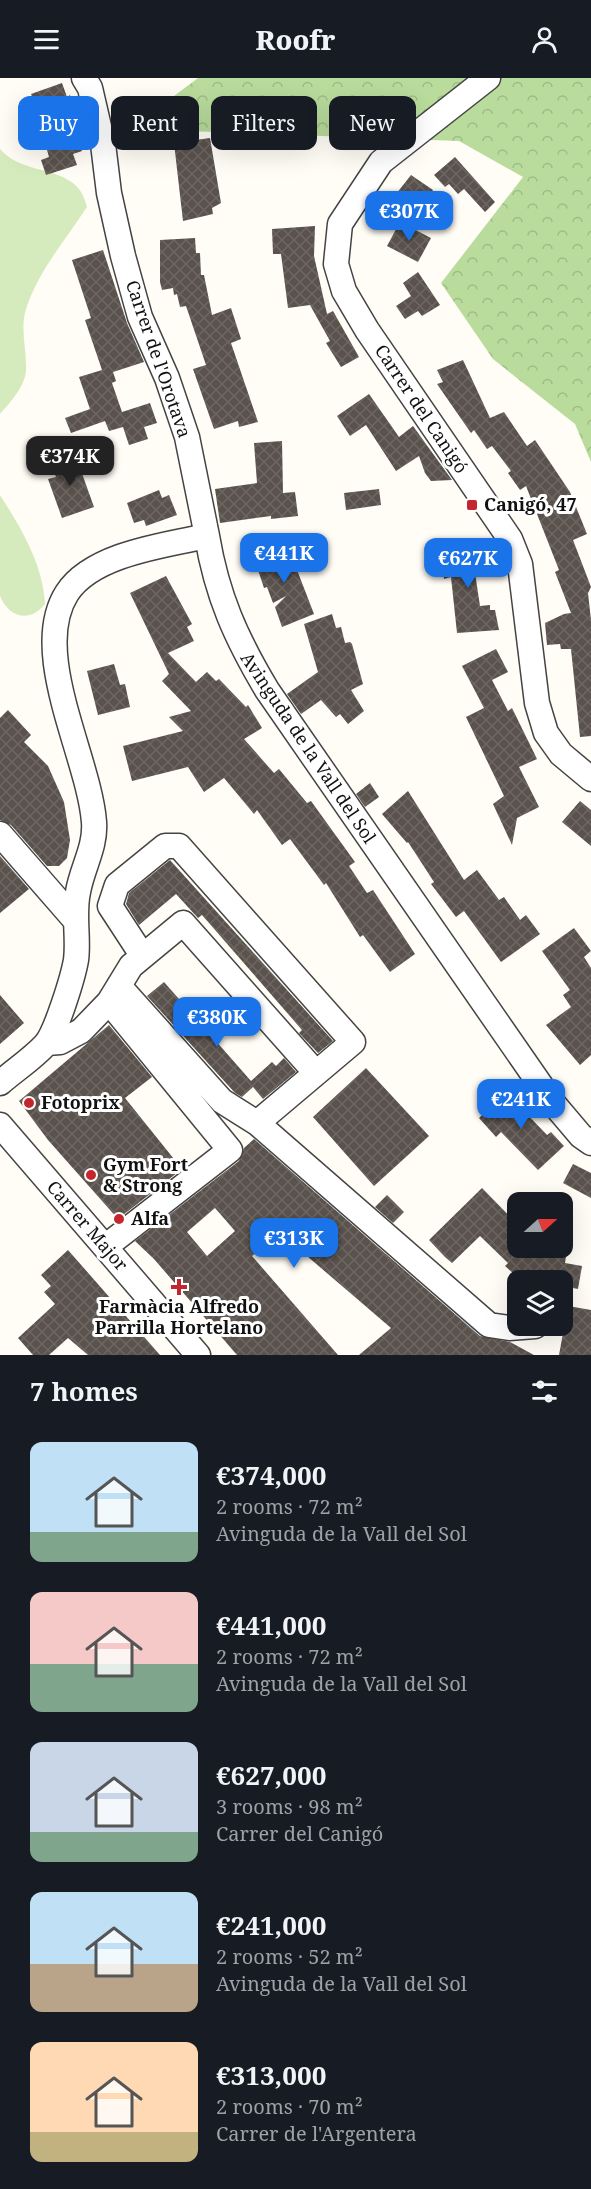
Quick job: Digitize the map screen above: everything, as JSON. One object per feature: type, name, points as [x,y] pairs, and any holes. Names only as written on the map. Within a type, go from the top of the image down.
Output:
[{"type":"street","name":"Carrer de l'Orotava","points":[[84,78],[90,88],[103,144],[109,193],[123,256],[140,317],[167,378],[187,437],[207,536]]},
{"type":"street","name":"Carrer del Canigó","points":[[488,78],[381,162],[340,224],[336,264],[344,291],[367,330],[510,539],[520,564],[537,703],[546,733],[561,754],[591,779]]},
{"type":"street","points":[[0,1083],[47,1043],[68,992],[76,959],[75,920],[78,891],[89,862],[94,823],[86,776],[58,676],[55,639],[57,612],[68,591],[88,573],[112,560],[156,546],[207,536]]},
{"type":"street","name":"Avinguda de la Vall del Sol","points":[[207,536],[227,618],[267,690],[553,1103],[581,1136],[591,1143]]},
{"type":"street","points":[[0,834],[75,920]]},
{"type":"street","points":[[142,955],[110,906],[117,885],[165,846],[179,846],[353,1042],[257,1123]]},
{"type":"street","points":[[47,1043],[60,1042],[81,1031],[114,994],[131,966],[183,922],[316,1073]]},
{"type":"street","points":[[114,994],[222,1101],[257,1123],[489,1325],[507,1328]]},
{"type":"street","points":[[105,1247],[230,1150],[114,994]]},
{"type":"street","name":"Carrer Major","points":[[0,1125],[198,1355]]},
{"type":"green space","points":[[198,78],[591,78],[591,462],[575,424],[493,359],[441,283],[523,177],[459,141],[416,139],[416,96],[329,96],[329,136],[317,136],[317,96],[211,96],[211,132],[199,132],[199,96],[174,96]]},
{"type":"green space","points":[[0,149],[23,164],[73,183],[82,193],[87,207],[46,267],[32,292],[24,322],[25,377],[16,394],[0,414]]},
{"type":"green space","points":[[0,495],[30,547],[40,575],[45,604],[27,616],[14,613],[0,596]]},
{"type":"building","points":[[62,83],[67,96],[32,96],[31,94]]},
{"type":"building","points":[[210,138],[221,203],[212,208],[213,214],[183,221],[175,150],[199,150],[199,140]]},
{"type":"building","points":[[47,150],[82,151],[73,154],[77,165],[46,175],[41,160],[49,157]]},
{"type":"building","points":[[455,157],[495,202],[485,212],[464,189],[458,194],[449,184],[445,187],[434,175]]},
{"type":"building","points":[[411,175],[433,190],[415,219],[389,203]]},
{"type":"building","points":[[400,222],[431,238],[418,262],[387,246]]},
{"type":"building","points":[[315,226],[314,256],[327,314],[333,311],[359,357],[341,367],[326,343],[330,341],[310,305],[288,308],[281,254],[273,254],[272,229]]},
{"type":"building","points":[[195,238],[196,253],[200,253],[201,275],[204,275],[212,315],[231,308],[241,339],[231,343],[258,422],[239,427],[238,421],[214,429],[193,369],[206,365],[186,306],[180,307],[173,288],[162,290],[160,240]]},
{"type":"building","points":[[103,250],[127,323],[144,362],[113,372],[116,381],[112,383],[122,412],[150,403],[157,423],[144,427],[148,439],[129,445],[123,427],[109,431],[105,421],[71,433],[65,418],[90,409],[79,377],[102,370],[85,320],[91,318],[72,260]]},
{"type":"building","points":[[418,272],[440,305],[422,316],[418,311],[405,319],[396,306],[411,296],[403,283]]},
{"type":"building","points":[[463,360],[490,418],[504,412],[527,446],[535,440],[570,492],[587,534],[573,540],[591,587],[588,593],[591,620],[591,736],[580,737],[571,649],[561,649],[560,644],[547,645],[545,623],[571,613],[555,572],[559,570],[526,486],[520,490],[508,473],[511,471],[492,446],[487,449],[474,430],[471,433],[437,384],[443,382],[437,370]]},
{"type":"building","points":[[369,394],[399,437],[413,426],[452,480],[431,481],[425,473],[419,456],[396,471],[366,425],[350,436],[337,416]]},
{"type":"building","points":[[282,441],[283,493],[295,492],[298,516],[271,519],[271,516],[220,523],[215,489],[257,483],[254,443]]},
{"type":"building","points":[[75,454],[94,507],[62,518],[48,479],[56,477],[51,463]]},
{"type":"building","points":[[379,489],[381,505],[346,510],[344,493]]},
{"type":"building","points":[[159,490],[162,498],[169,495],[177,515],[146,526],[144,520],[134,523],[127,503]]},
{"type":"building","points":[[287,544],[314,614],[282,627],[275,607],[286,596],[273,603],[267,587],[264,588],[253,555]]},
{"type":"building","points":[[482,544],[487,571],[475,573],[480,606],[490,605],[490,610],[495,610],[499,630],[457,633],[451,577],[444,579],[440,552]]},
{"type":"building","points":[[166,576],[192,624],[187,627],[194,641],[168,653],[196,682],[207,672],[216,681],[219,679],[246,707],[248,705],[262,728],[244,739],[274,773],[279,769],[307,803],[311,801],[355,862],[349,866],[367,893],[373,890],[415,954],[390,972],[363,935],[360,937],[326,883],[324,885],[290,839],[282,845],[257,810],[254,814],[224,778],[204,792],[188,767],[132,781],[123,746],[183,731],[169,717],[191,711],[162,681],[169,674],[130,593]]},
{"type":"building","points":[[332,614],[336,628],[341,627],[345,643],[352,644],[363,684],[351,690],[364,711],[348,724],[340,714],[336,717],[321,700],[301,714],[287,694],[318,672],[304,624]]},
{"type":"building","points":[[496,649],[508,672],[492,680],[508,711],[512,708],[537,759],[519,767],[539,807],[517,818],[512,845],[493,804],[504,796],[466,717],[484,708],[462,666]]},
{"type":"building","points":[[114,664],[120,685],[125,684],[130,707],[98,715],[87,671]]},
{"type":"building","points":[[8,710],[31,735],[24,742],[48,766],[64,802],[70,840],[67,858],[59,866],[47,866],[11,825],[0,820],[0,718]]},
{"type":"building","points":[[370,783],[379,797],[365,807],[356,794]]},
{"type":"building","points":[[408,791],[464,880],[477,870],[499,900],[504,897],[520,920],[526,915],[540,934],[501,962],[464,911],[456,917],[431,884],[434,882],[408,842],[382,814]]},
{"type":"building","points":[[580,801],[591,810],[591,846],[562,822]]},
{"type":"building","points":[[0,856],[29,889],[0,913]]},
{"type":"building","points":[[170,860],[333,1041],[318,1053],[299,1033],[302,1030],[202,915],[198,918],[176,894],[139,925],[126,904],[129,893]]},
{"type":"building","points":[[574,928],[591,951],[584,957],[591,968],[591,1055],[580,1065],[546,1025],[571,1007],[563,995],[570,990],[542,951]]},
{"type":"building","points":[[164,982],[251,1081],[272,1062],[276,1066],[284,1058],[296,1072],[263,1099],[253,1087],[242,1097],[235,1093],[147,996]]},
{"type":"building","points":[[0,995],[24,1023],[0,1044]]},
{"type":"building","points":[[109,1025],[152,1077],[125,1098],[182,1169],[118,1219],[48,1140],[19,1101]]},
{"type":"building","points":[[366,1068],[429,1136],[374,1186],[313,1117]]},
{"type":"building","points":[[509,1089],[524,1111],[547,1135],[551,1132],[564,1146],[538,1170],[501,1132],[496,1137],[479,1118]]},
{"type":"building","points":[[254,1139],[480,1336],[510,1342],[534,1355],[359,1355],[391,1328],[279,1232],[252,1256],[338,1355],[237,1355],[154,1259],[135,1241],[239,1161],[244,1148]],"holes":[[[215,1208],[235,1231],[207,1256],[187,1232]]]},
{"type":"building","points":[[573,1164],[591,1173],[591,1198],[563,1183]]},
{"type":"building","points":[[482,1188],[507,1214],[507,1258],[566,1258],[565,1263],[582,1266],[578,1289],[573,1288],[573,1270],[510,1270],[505,1266],[508,1263],[480,1236],[452,1263],[429,1240]]},
{"type":"building","points":[[387,1195],[404,1212],[393,1223],[375,1207]]},
{"type":"building","points":[[68,1250],[160,1355],[88,1355],[68,1338],[49,1355],[33,1355],[18,1338],[55,1304],[44,1292],[51,1286],[41,1275]]},
{"type":"building","points":[[573,1307],[591,1310],[591,1355],[559,1355],[562,1336],[573,1336]]},
{"type":"place","name":"Canigó, 47","points":[[472,505]]},
{"type":"place","name":"Fotoprix","points":[[29,1103]]},
{"type":"place","name":"Gym Fort & Strong","points":[[91,1175]]},
{"type":"place","name":"Alfa","points":[[119,1219]]},
{"type":"place","name":"Farmàcia Alfredo Parrilla Hortelano","points":[[179,1287]]}]
